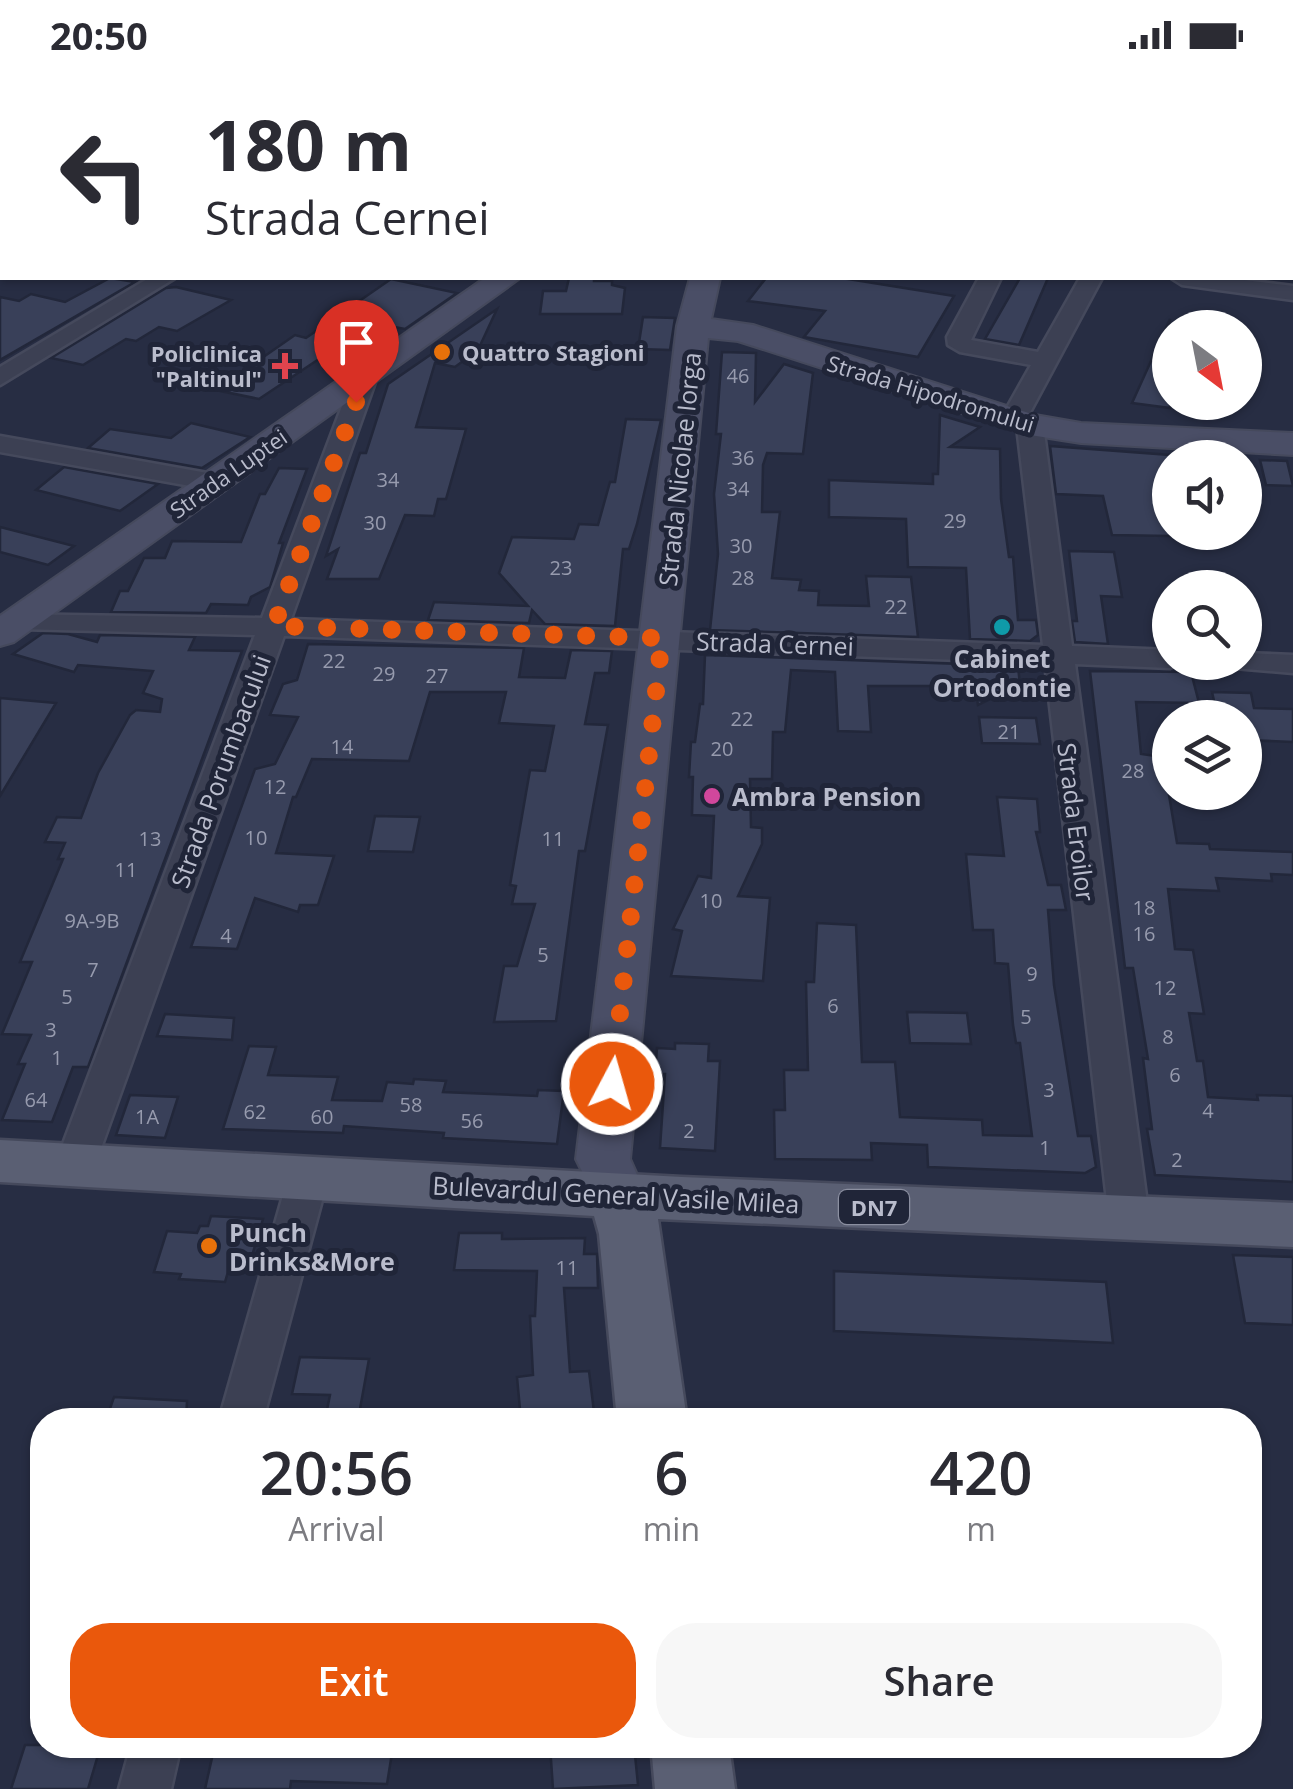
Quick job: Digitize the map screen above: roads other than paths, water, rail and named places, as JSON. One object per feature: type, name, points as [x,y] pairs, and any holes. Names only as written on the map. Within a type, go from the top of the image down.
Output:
[{"type":"main road","name":"Bulevardul General Vasile Milea","points":[[0,1161],[619,1195],[1293,1225]]},
{"type":"main road","points":[[619,1195],[631,1234],[651,1408]]},
{"type":"main road","points":[[691,1758],[695,1789]]},
{"type":"street","points":[[0,378],[161,280]]},
{"type":"street","name":"Strada Luptei","points":[[10,627],[502,280]]},
{"type":"street","name":"Strada Nicolae Iorga","points":[[619,1195],[603,1159],[693,326],[704,280]]},
{"type":"street","points":[[989,280],[959,337],[960,345],[1046,361]]},
{"type":"street","points":[[1021,423],[1046,361],[1091,280]]},
{"type":"street","points":[[1197,280],[1293,293]]},
{"type":"street","name":"Strada Hipodromului","points":[[693,326],[742,332],[1021,423],[1080,433],[1293,444]]},
{"type":"street","name":"Strada Porumbacului","points":[[75,1165],[365,378]]},
{"type":"street","name":"Strada Eroilor","points":[[1021,423],[1056,654],[1128,1218]]},
{"type":"street","points":[[0,444],[213,482]]},
{"type":"street","name":"Strada Cernei","points":[[10,627],[274,626],[1152,658]]},
{"type":"street","points":[[1262,663],[1293,664]]},
{"type":"street","points":[[244,1408],[308,1178]]},
{"type":"street","points":[[145,1789],[153,1758]]},
{"type":"place","name":"Quattro Stagioni","points":[[442,352]]},
{"type":"place","name":"Policlinica \"Paltinul\"","points":[[285,366]]},
{"type":"place","name":"Cabinet Ortodontie","points":[[1002,627]]},
{"type":"place","name":"Ambra Pension","points":[[712,796]]},
{"type":"place","name":"Punch Drinks&More","points":[[209,1246]]}]
